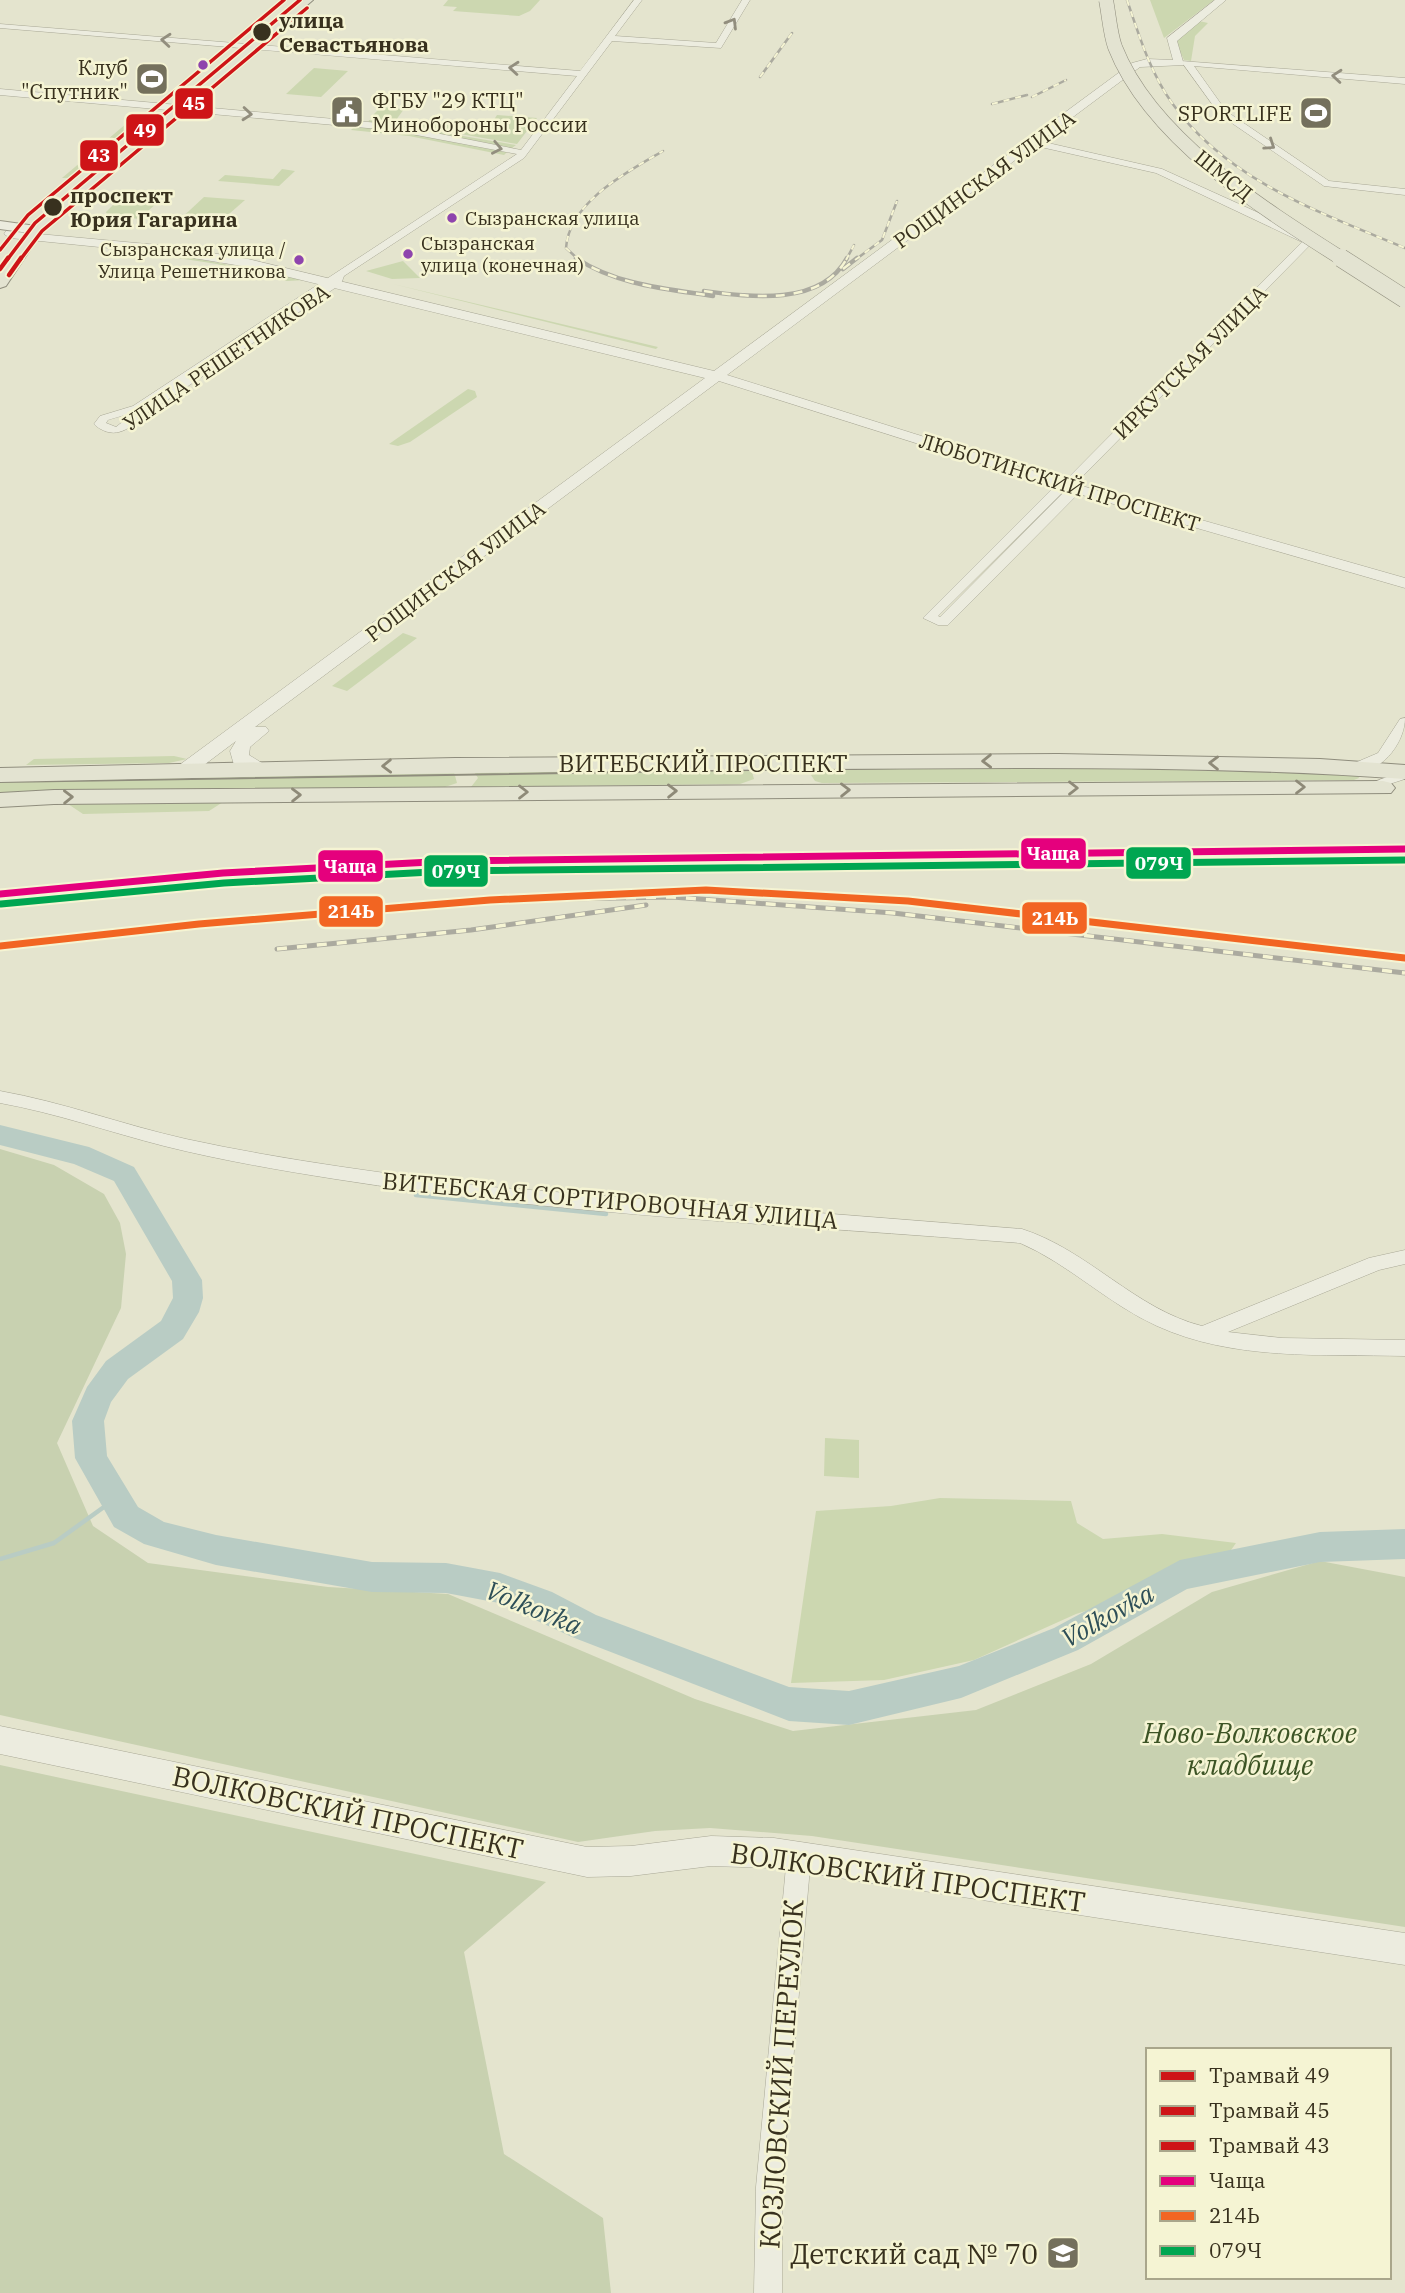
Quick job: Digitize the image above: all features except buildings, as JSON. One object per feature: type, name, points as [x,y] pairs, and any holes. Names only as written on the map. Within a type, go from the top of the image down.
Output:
[{"type":"main road","points":[[0,247],[15,231],[290,0]]},
{"type":"main road","points":[[0,283],[15,231],[180,108],[307,0]]},
{"type":"main road","name":"ШМСД","points":[[1108,0],[1114,34],[1136,82],[1171,128],[1238,180],[1405,283]]},
{"type":"main road","name":"ШМСД","points":[[1108,0],[1108,20],[1118,50],[1142,98],[1167,129],[1266,209],[1405,299]]},
{"type":"main road","name":"ВИТЕБСКИЙ ПРОСПЕКТ","points":[[0,775],[455,765],[1058,761],[1361,777],[1405,789]]},
{"type":"main road","points":[[750,763],[763,777],[752,790]]},
{"type":"main road","points":[[813,790],[804,778],[805,771],[814,763]]},
{"type":"main road","points":[[454,793],[467,783],[468,777],[455,765]]},
{"type":"main road","name":"ВИТЕБСКИЙ ПРОСПЕКТ","points":[[0,800],[54,797],[813,790],[1361,777],[1405,773]]},
{"type":"street","name":"УЛИЦА РЕШЕТНИКОВА","points":[[335,279],[142,412],[131,425],[112,430],[100,424],[104,418],[137,408],[524,153],[638,0]]},
{"type":"street","points":[[610,38],[718,46],[746,0]]},
{"type":"street","points":[[1221,0],[1171,40],[1184,63],[1223,113],[1334,186],[1405,192]]},
{"type":"street","points":[[0,26],[582,74]]},
{"type":"street","name":"РОЩИНСКАЯ УЛИЦА","points":[[185,770],[722,376],[1136,65],[1147,62],[1184,63]]},
{"type":"street","points":[[1184,63],[1405,81]]},
{"type":"street","points":[[0,92],[390,127],[524,153]]},
{"type":"street","name":"ИРКУТСКАЯ УЛИЦА","points":[[1035,143],[1159,171],[1300,235],[1308,242],[1070,485],[943,622],[929,618],[1070,485]]},
{"type":"street","points":[[15,231],[266,262],[722,376]]},
{"type":"street","name":"РОЩИНСКАЯ УЛИЦА","points":[[261,768],[241,761],[241,745],[722,376]]},
{"type":"street","name":"ЛЮБОТИНСКИЙ ПРОСПЕКТ","points":[[722,376],[1070,485],[1405,583]]},
{"type":"street","name":"ЛЮБОТИНСКИЙ ПРОСПЕКТ","points":[[1070,485],[1405,577]]},
{"type":"street","points":[[1361,777],[1383,756],[1405,722]]},
{"type":"street","name":"ВИТЕБСКАЯ СОРТИРОВОЧНАЯ УЛИЦА","points":[[0,1097],[65,1110],[233,1155],[405,1183],[492,1194],[1022,1236],[1073,1260],[1163,1320],[1203,1334],[1283,1345],[1405,1348]]},
{"type":"street","points":[[1203,1334],[1376,1263],[1405,1257]]},
{"type":"street","name":"ВОЛКОВСКИЙ ПРОСПЕКТ","points":[[0,1740],[587,1862],[631,1861],[711,1851],[799,1856],[1405,1949]]},
{"type":"street","name":"КОЗЛОВСКИЙ ПЕРЕУЛОК","points":[[768,2293],[769,2187],[799,1856]]},
{"type":"green space","points":[[448,0],[540,0],[530,11],[519,16],[453,11],[457,7],[443,6]]},
{"type":"green space","points":[[1150,0],[1214,0],[1164,38]]},
{"type":"green space","points":[[1199,21],[1208,23],[1195,36],[1191,61],[1184,60],[1176,43],[1178,37]]},
{"type":"green space","points":[[314,68],[348,71],[321,97],[286,94]]},
{"type":"green space","points":[[381,107],[404,109],[396,120],[459,126],[457,129],[489,128],[497,115],[537,118],[517,144],[370,118]]},
{"type":"green space","points":[[140,112],[147,113],[68,178],[62,178]]},
{"type":"green space","points":[[369,120],[516,145],[512,148],[368,123]]},
{"type":"green space","points":[[355,126],[408,132],[507,152],[504,155],[409,136],[351,130]]},
{"type":"green space","points":[[282,169],[295,171],[279,186],[218,181],[225,175],[273,179]]},
{"type":"green space","points":[[204,197],[245,200],[229,214],[209,213],[195,224],[176,223]]},
{"type":"green space","points":[[119,199],[158,202],[139,219],[107,215],[106,212],[113,205],[124,201]]},
{"type":"green space","points":[[168,253],[305,280],[287,281],[217,264],[165,256]]},
{"type":"green space","points":[[403,261],[420,278],[392,279],[366,271]]},
{"type":"green space","points":[[393,284],[658,347],[656,349]]},
{"type":"green space","points":[[468,389],[475,391],[477,397],[410,442],[398,446],[389,444]]},
{"type":"green space","points":[[403,633],[417,638],[347,691],[332,686]]},
{"type":"green space","points":[[174,756],[187,759],[169,763],[26,765],[34,759]]},
{"type":"green space","points":[[1077,767],[1358,775],[1359,778],[822,783],[815,781],[811,775],[819,769]]},
{"type":"green space","points":[[744,769],[752,772],[754,779],[740,784],[471,787],[478,778],[473,770]]},
{"type":"green space","points":[[454,772],[457,783],[445,787],[100,790],[0,794],[0,781]]},
{"type":"green space","points":[[223,802],[209,811],[83,814],[68,804]]},
{"type":"green space","name":"Ново-Волковское кладбище","points":[[0,1149],[54,1165],[104,1194],[120,1223],[126,1254],[121,1308],[57,1443],[93,1526],[148,1563],[328,1587],[448,1594],[695,1699],[793,1731],[976,1710],[1091,1664],[1212,1592],[1320,1561],[1405,1577],[1405,1927],[812,1836],[710,1828],[655,1831],[578,1842],[0,1715]]},
{"type":"green space","points":[[825,1438],[859,1440],[859,1478],[824,1476]]},
{"type":"green space","points":[[940,1498],[1071,1501],[1077,1523],[1103,1539],[1162,1534],[1236,1543],[1217,1570],[1076,1614],[974,1660],[884,1680],[791,1683],[816,1511],[891,1506]]},
{"type":"green space","points":[[0,1765],[546,1882],[464,1952],[504,2154],[603,2218],[611,2293],[0,2293]]},
{"type":"waterway","name":"Volkovka","points":[[0,1135],[95,1160],[124,1174],[187,1280],[188,1298],[184,1312],[172,1330],[117,1370],[98,1396],[88,1421],[91,1458],[126,1517],[156,1534],[216,1550],[322,1566],[372,1577],[446,1578],[500,1588],[540,1603],[584,1626],[789,1704],[849,1708],[961,1682],[1066,1639],[1180,1575],[1320,1547],[1405,1544]]},
{"type":"waterway","points":[[416,1195],[606,1214]]},
{"type":"waterway","points":[[0,1559],[54,1543],[115,1499]]},
{"type":"railway","points":[[1127,0],[1146,53],[1164,91],[1194,130],[1219,153],[1277,191],[1405,248]]},
{"type":"railway","points":[[760,77],[792,33]]},
{"type":"railway","points":[[1032,97],[1066,80]]},
{"type":"railway","points":[[992,104],[1027,95]]},
{"type":"railway","points":[[578,259],[566,248],[577,216],[602,190],[663,151]]},
{"type":"railway","points":[[855,260],[882,240],[897,201]]},
{"type":"railway","points":[[846,260],[854,245]]},
{"type":"railway","points":[[704,291],[762,296],[802,292],[820,285],[835,274],[847,258]]},
{"type":"railway","points":[[843,269],[857,258]]},
{"type":"railway","points":[[578,259],[625,280],[713,296]]},
{"type":"railway","points":[[506,900],[672,897],[893,913],[1405,973]]},
{"type":"railway","points":[[277,949],[471,930],[646,905]]},
{"type":"tram line","name":"43","points":[[0,250],[28,215],[284,0]]},
{"type":"tram line","name":"49","points":[[0,269],[35,223],[300,0]]},
{"type":"tram line","name":"45","points":[[9,275],[42,231],[307,8]]},
{"type":"transit line","name":"Чаща","points":[[0,894],[223,873],[450,861],[1405,849]]},
{"type":"transit line","name":"079Ч","points":[[1,904],[224,883],[450,871],[1405,860]]},
{"type":"transit line","name":"214Ь","points":[[0,946],[199,924],[490,900],[706,890],[908,901],[1405,958]]},
{"type":"place","name":"улица Севастьянова","points":[[262,32]]},
{"type":"place","name":"Клуб \"Спутник\"","points":[[152,79]]},
{"type":"place","name":"ФГБУ \"29 КТЦ\" Минобороны России","points":[[347,112]]},
{"type":"place","name":"SPORTLIFE","points":[[1316,113]]},
{"type":"place","name":"проспект Юрия Гагарина","points":[[53,207]]},
{"type":"place","name":"Сызранская улица","points":[[452,218]]},
{"type":"place","name":"Сызранская улица (конечная)","points":[[408,254]]},
{"type":"place","name":"Сызранская улица / Улица Решетникова","points":[[299,260]]},
{"type":"place","name":"Детский сад № 70","points":[[1063,2253]]}]
